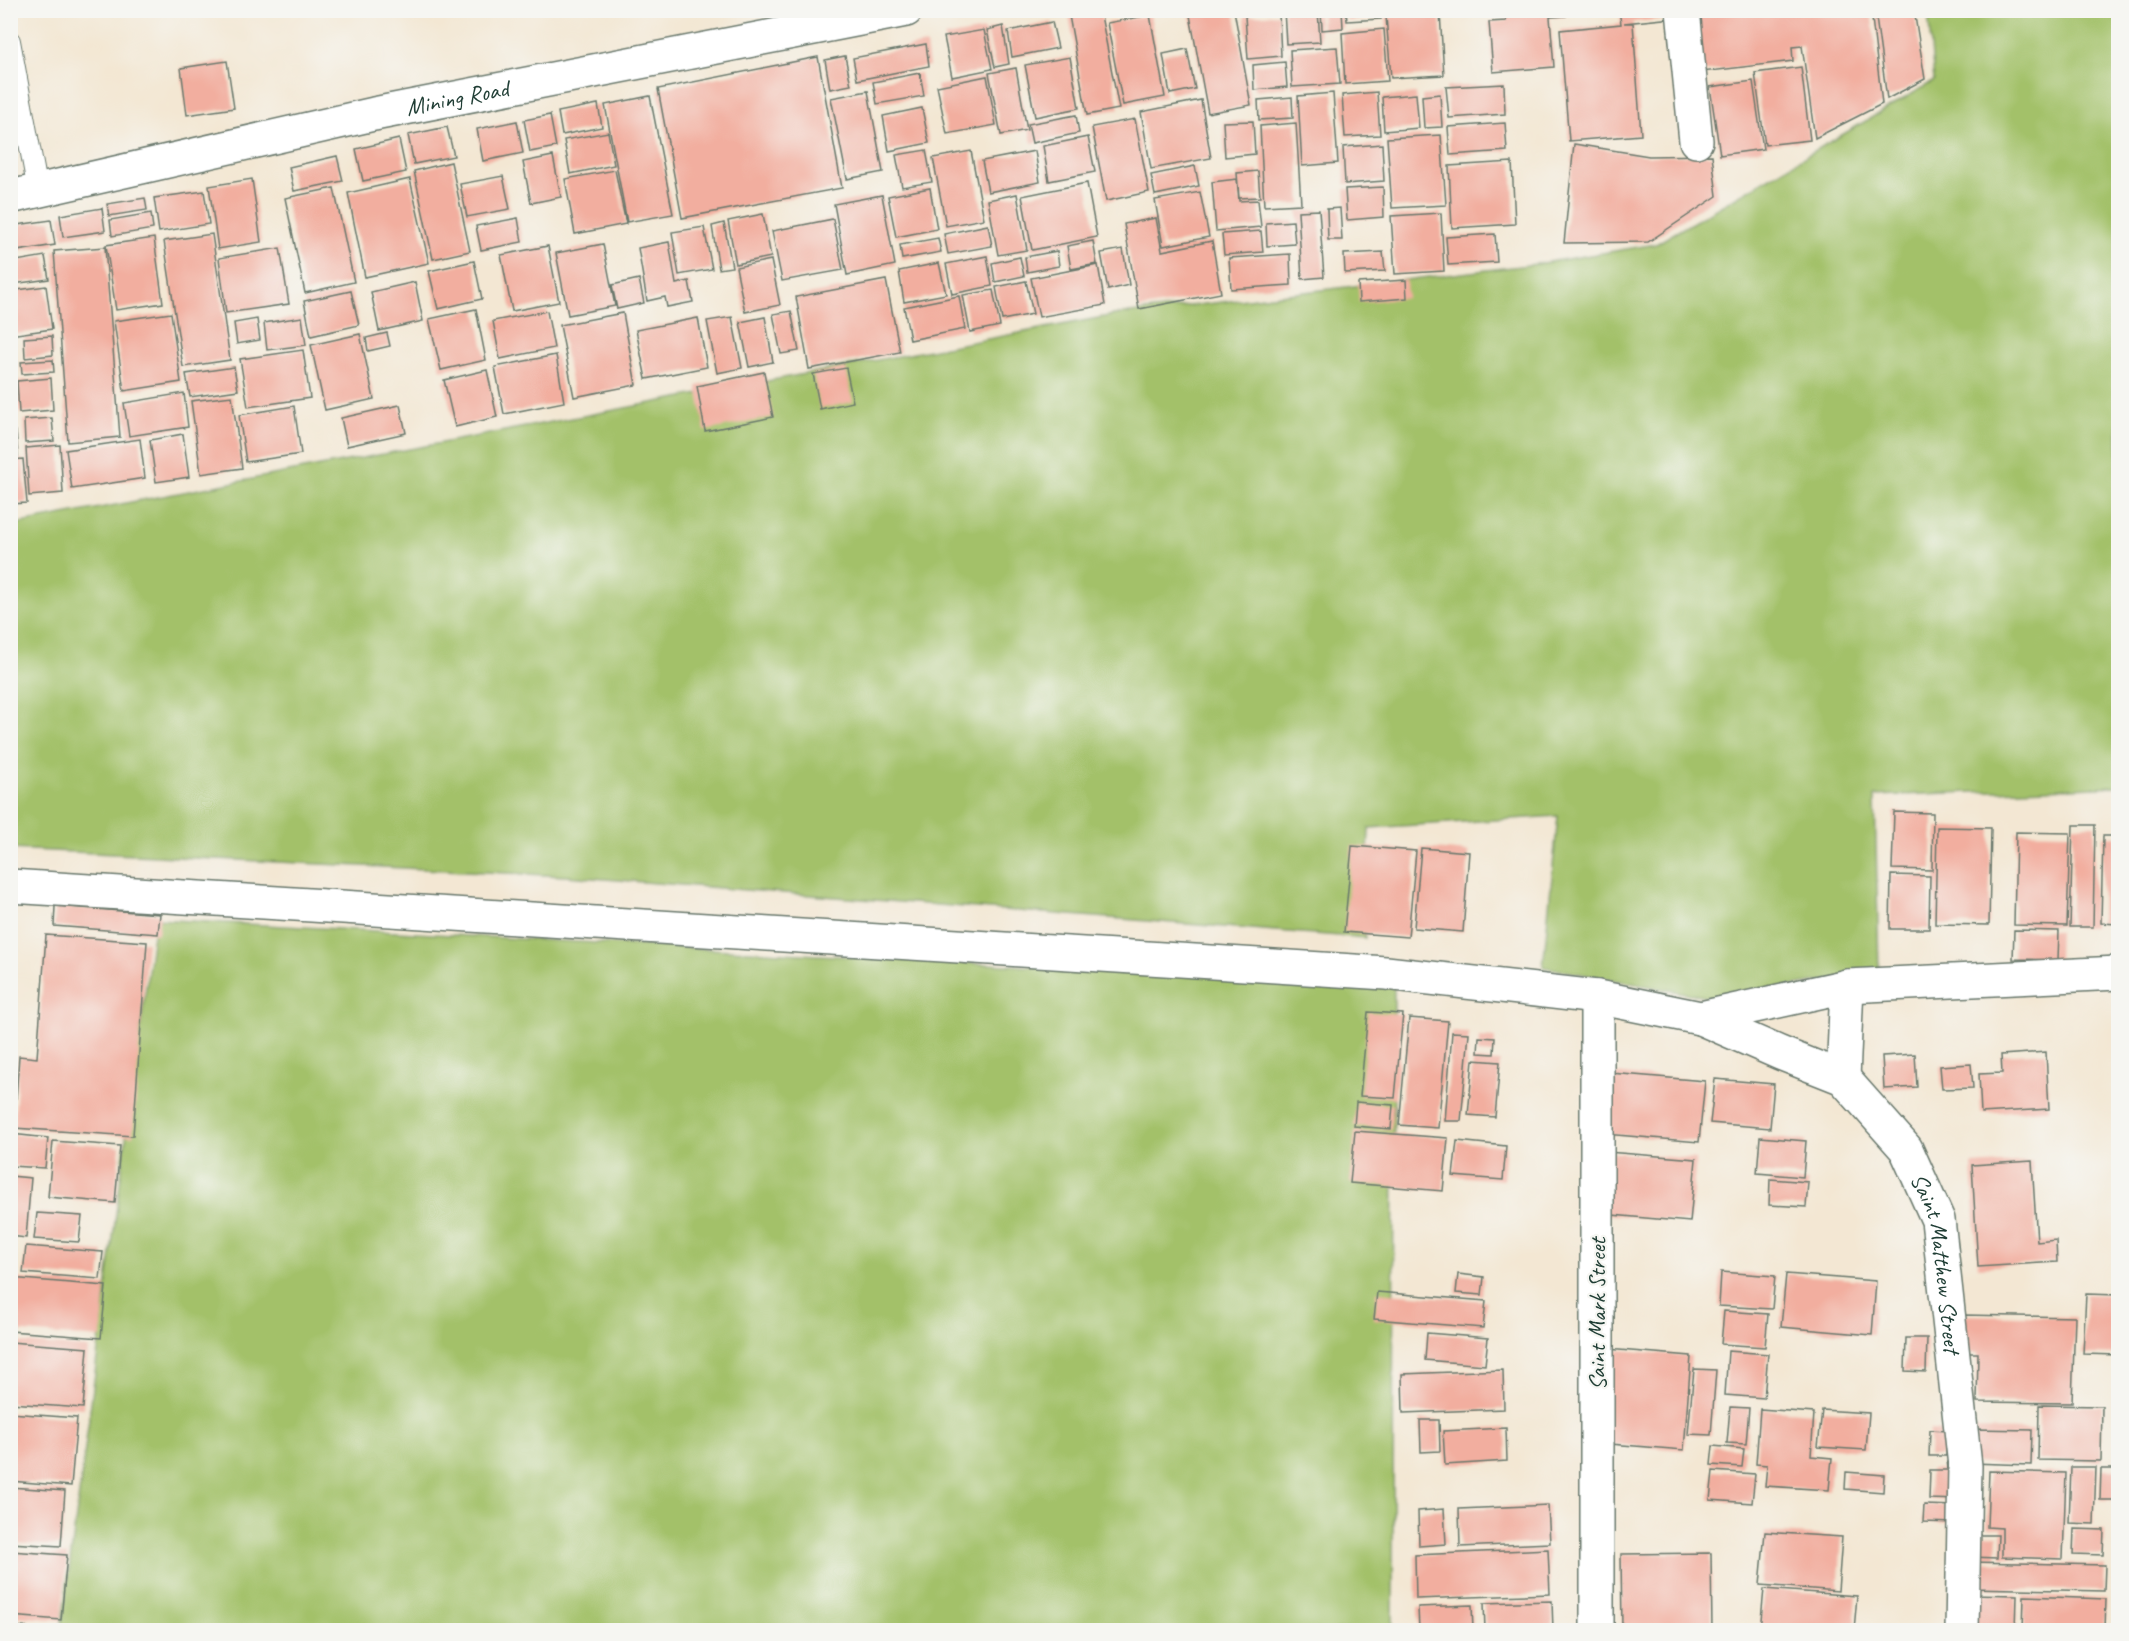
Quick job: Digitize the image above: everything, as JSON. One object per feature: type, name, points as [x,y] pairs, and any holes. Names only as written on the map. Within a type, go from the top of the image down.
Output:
[{"type":"street","name":"Mining Road","points":[[24,194],[374,114],[906,10]]},
{"type":"street","points":[[1683,10],[1696,141]]},
{"type":"street","points":[[10,885],[1386,973],[1597,998],[1700,1018],[1847,986],[2118,973]]},
{"type":"street","points":[[1844,1078],[1847,986]]},
{"type":"street","name":"Saint Mark Street","points":[[1597,998],[1597,1630]]},
{"type":"street","name":"Saint Matthew Street","points":[[1700,1018],[1844,1078],[1906,1149],[1938,1220],[1965,1466],[1962,1630]]},
{"type":"lane","points":[[10,41],[24,194]]},
{"type":"green space","points":[[1928,11],[2118,11],[2118,786],[1875,796],[1879,973],[1712,998],[1543,967],[1558,816],[1369,828],[1365,938],[566,876],[11,849],[10,525],[1114,315],[1537,264],[1656,244],[1934,81]]},
{"type":"green space","points":[[155,919],[1394,986],[1393,1630],[61,1630]]},
{"type":"building","points":[[1068,10],[1100,10],[1119,109],[1087,115]]},
{"type":"building","points":[[1189,10],[1234,10],[1251,105],[1208,113]]},
{"type":"building","points":[[1284,10],[1318,10],[1320,42],[1286,44]]},
{"type":"building","points":[[1321,10],[1342,10],[1343,28],[1322,30]]},
{"type":"building","points":[[1346,10],[1380,10],[1381,19],[1347,21]]},
{"type":"building","points":[[1505,10],[1565,10],[1566,16],[1550,17],[1554,67],[1493,72],[1489,22],[1506,21]]},
{"type":"building","points":[[1619,10],[1672,10],[1673,18],[1624,23],[1633,23],[1641,135],[1569,141],[1560,30],[1621,24]]},
{"type":"building","points":[[1708,10],[1871,10],[1882,104],[1815,138],[1802,46],[1792,47],[1793,61],[1702,72],[1696,15],[1708,14]]},
{"type":"building","points":[[1875,10],[1914,10],[1925,79],[1887,99]]},
{"type":"building","points":[[1440,13],[1444,75],[1391,78],[1386,16]]},
{"type":"building","points":[[1279,14],[1281,56],[1248,59],[1245,16]]},
{"type":"building","points":[[1150,15],[1165,97],[1123,105],[1107,23]]},
{"type":"building","points":[[1052,22],[1058,48],[1012,57],[1008,31]]},
{"type":"building","points":[[1003,26],[1009,64],[995,67],[987,30]]},
{"type":"building","points":[[1384,29],[1388,81],[1345,84],[1342,33]]},
{"type":"building","points":[[984,30],[992,69],[952,77],[944,37]]},
{"type":"building","points":[[926,44],[929,66],[857,80],[853,58]]},
{"type":"building","points":[[1337,47],[1340,84],[1292,87],[1290,50]]},
{"type":"building","points":[[1187,49],[1195,89],[1170,94],[1163,54]]},
{"type":"building","points":[[845,56],[851,85],[830,89],[825,60]]},
{"type":"building","points":[[818,57],[842,188],[682,218],[658,89]]},
{"type":"building","points":[[1070,57],[1079,108],[1035,117],[1025,65]]},
{"type":"building","points":[[227,61],[234,108],[187,115],[181,68]]},
{"type":"building","points":[[1285,62],[1287,87],[1254,90],[1253,65]]},
{"type":"building","points":[[1801,67],[1810,140],[1765,145],[1755,73]]},
{"type":"building","points":[[1016,68],[1027,130],[1001,135],[989,73]]},
{"type":"building","points":[[920,73],[924,96],[877,104],[873,82]]},
{"type":"building","points":[[987,76],[996,125],[947,134],[937,86]]},
{"type":"building","points":[[1753,81],[1763,149],[1720,155],[1710,87]]},
{"type":"building","points":[[1504,84],[1505,114],[1449,118],[1446,87]]},
{"type":"building","points":[[868,91],[883,172],[847,179],[831,98]]},
{"type":"building","points":[[1377,92],[1380,135],[1345,137],[1342,95]]},
{"type":"building","points":[[1333,93],[1338,163],[1302,166],[1298,96]]},
{"type":"building","points":[[1416,94],[1419,128],[1384,131],[1382,97]]},
{"type":"building","points":[[1440,94],[1442,127],[1424,128],[1422,96]]},
{"type":"building","points":[[650,96],[673,214],[627,222],[605,105]]},
{"type":"building","points":[[1292,97],[1293,118],[1259,120],[1258,100]]},
{"type":"building","points":[[1201,100],[1211,158],[1151,169],[1141,112]]},
{"type":"building","points":[[598,104],[602,127],[562,135],[558,112]]},
{"type":"building","points":[[922,108],[929,143],[889,151],[883,116]]},
{"type":"building","points":[[550,115],[556,147],[530,152],[524,120]]},
{"type":"building","points":[[1076,115],[1079,133],[1032,143],[1028,124]]},
{"type":"building","points":[[1135,119],[1149,192],[1106,201],[1092,127]]},
{"type":"building","points":[[517,121],[523,153],[483,161],[477,129]]},
{"type":"building","points":[[1253,121],[1255,154],[1225,157],[1223,122]]},
{"type":"building","points":[[1296,123],[1301,204],[1264,206],[1260,126]]},
{"type":"building","points":[[1505,123],[1507,151],[1450,155],[1448,127]]},
{"type":"building","points":[[447,127],[454,156],[414,164],[408,135]]},
{"type":"building","points":[[608,132],[614,165],[570,174],[564,140]]},
{"type":"building","points":[[1441,135],[1446,205],[1392,208],[1387,138]]},
{"type":"building","points":[[1088,137],[1095,172],[1049,181],[1043,146]]},
{"type":"building","points":[[399,139],[406,172],[363,181],[356,149]]},
{"type":"building","points":[[1382,144],[1384,181],[1345,184],[1343,147]]},
{"type":"building","points":[[1574,144],[1649,156],[1712,155],[1717,196],[1648,242],[1564,243]]},
{"type":"building","points":[[926,150],[932,182],[902,187],[896,155]]},
{"type":"building","points":[[971,151],[984,219],[946,226],[933,158]]},
{"type":"building","points":[[1035,151],[1040,182],[988,192],[982,161]]},
{"type":"building","points":[[337,156],[343,181],[294,191],[289,167]]},
{"type":"building","points":[[553,156],[561,197],[531,203],[523,162]]},
{"type":"building","points":[[451,162],[470,251],[433,259],[414,171]]},
{"type":"building","points":[[1512,162],[1515,224],[1452,228],[1449,166]]},
{"type":"building","points":[[1195,166],[1199,186],[1155,195],[1151,175]]},
{"type":"building","points":[[615,170],[626,224],[575,234],[565,179]]},
{"type":"building","points":[[1258,171],[1260,197],[1239,198],[1237,173]]},
{"type":"building","points":[[503,176],[510,209],[467,217],[460,184]]},
{"type":"building","points":[[252,179],[261,242],[218,249],[209,186]]},
{"type":"building","points":[[410,179],[429,263],[365,277],[348,193]]},
{"type":"building","points":[[1237,179],[1239,201],[1258,200],[1261,227],[1216,231],[1212,182]]},
{"type":"building","points":[[1087,183],[1097,237],[1032,250],[1022,196]]},
{"type":"building","points":[[1383,187],[1384,217],[1347,220],[1345,189]]},
{"type":"building","points":[[334,188],[354,282],[305,293],[285,198]]},
{"type":"building","points":[[930,188],[937,229],[896,237],[888,196]]},
{"type":"building","points":[[204,191],[209,224],[159,232],[154,198]]},
{"type":"building","points":[[1200,192],[1209,237],[1163,246],[1155,200]]},
{"type":"building","points":[[1017,194],[1027,250],[998,255],[988,200]]},
{"type":"building","points":[[882,195],[895,265],[847,275],[834,204]]},
{"type":"building","points":[[145,198],[147,210],[109,216],[107,204]]},
{"type":"building","points":[[102,208],[105,231],[63,237],[60,215]]},
{"type":"building","points":[[1340,208],[1342,240],[1328,240],[1327,209]]},
{"type":"building","points":[[1319,210],[1324,277],[1302,279],[1298,211]]},
{"type":"building","points":[[151,213],[153,229],[112,236],[110,220]]},
{"type":"building","points":[[1441,213],[1444,271],[1395,274],[1391,216]]},
{"type":"building","points":[[763,214],[771,257],[736,264],[728,221]]},
{"type":"building","points":[[518,218],[522,242],[481,250],[476,226]]},
{"type":"building","points":[[1156,218],[1162,251],[1212,241],[1221,293],[1139,309],[1124,224]]},
{"type":"building","points":[[833,219],[843,270],[782,281],[772,231]]},
{"type":"building","points":[[51,220],[55,245],[10,252],[10,226]]},
{"type":"building","points":[[1293,221],[1295,244],[1267,246],[1266,223]]},
{"type":"building","points":[[724,223],[732,267],[719,269],[712,226]]},
{"type":"building","points":[[988,225],[992,246],[948,254],[944,234]]},
{"type":"building","points":[[704,227],[712,269],[679,275],[672,232]]},
{"type":"building","points":[[1261,231],[1263,252],[1224,255],[1222,234]]},
{"type":"building","points":[[212,234],[230,360],[183,367],[164,241]]},
{"type":"building","points":[[1495,234],[1497,262],[1448,265],[1446,237]]},
{"type":"building","points":[[154,238],[163,303],[116,310],[106,245]]},
{"type":"building","points":[[938,238],[941,252],[902,259],[900,245]]},
{"type":"building","points":[[1093,241],[1097,264],[1071,269],[1067,246]]},
{"type":"building","points":[[669,242],[676,284],[689,281],[693,302],[667,307],[665,297],[647,301],[638,248]]},
{"type":"building","points":[[603,244],[615,306],[568,315],[556,253]]},
{"type":"building","points":[[548,246],[559,302],[512,311],[501,255]]},
{"type":"building","points":[[105,247],[120,437],[68,442],[54,251]]},
{"type":"building","points":[[280,248],[289,304],[226,313],[219,258]]},
{"type":"building","points":[[1123,249],[1129,285],[1108,290],[1101,253]]},
{"type":"building","points":[[1057,251],[1059,266],[1027,272],[1025,257]]},
{"type":"building","points":[[1383,252],[1385,271],[1345,273],[1344,254]]},
{"type":"building","points":[[1290,254],[1291,285],[1231,289],[1229,258]]},
{"type":"building","points":[[45,256],[49,279],[13,284],[10,262]]},
{"type":"building","points":[[987,256],[992,286],[952,294],[946,264]]},
{"type":"building","points":[[1020,257],[1024,276],[995,282],[992,263]]},
{"type":"building","points":[[771,260],[780,305],[745,312],[736,267]]},
{"type":"building","points":[[474,261],[482,299],[438,309],[429,271]]},
{"type":"building","points":[[939,263],[946,294],[904,302],[899,271]]},
{"type":"building","points":[[1098,265],[1105,305],[1039,317],[1031,278]]},
{"type":"building","points":[[639,279],[644,303],[617,309],[612,285]]},
{"type":"building","points":[[886,280],[900,352],[809,369],[796,297]]},
{"type":"building","points":[[1406,280],[1407,298],[1359,302],[1358,283]]},
{"type":"building","points":[[1026,281],[1033,314],[1002,320],[996,287]]},
{"type":"building","points":[[415,282],[423,321],[379,331],[371,292]]},
{"type":"building","points":[[46,286],[52,329],[10,335],[10,291]]},
{"type":"building","points":[[993,290],[1000,326],[970,332],[963,295]]},
{"type":"building","points":[[351,291],[359,325],[311,336],[304,301]]},
{"type":"building","points":[[959,296],[965,329],[910,340],[904,307]]},
{"type":"building","points":[[476,309],[486,360],[441,370],[429,319]]},
{"type":"building","points":[[547,311],[554,348],[500,359],[493,321]]},
{"type":"building","points":[[791,311],[799,351],[781,354],[773,314]]},
{"type":"building","points":[[171,313],[181,382],[124,391],[114,321]]},
{"type":"building","points":[[623,313],[636,385],[574,397],[560,325]]},
{"type":"building","points":[[302,317],[306,345],[267,350],[264,323]]},
{"type":"building","points":[[732,317],[742,368],[717,373],[707,321]]},
{"type":"building","points":[[765,317],[773,362],[749,367],[740,322]]},
{"type":"building","points":[[698,318],[707,367],[646,379],[636,330]]},
{"type":"building","points":[[257,319],[260,340],[237,344],[234,323]]},
{"type":"building","points":[[387,333],[390,346],[368,351],[366,338]]},
{"type":"building","points":[[360,334],[374,399],[325,410],[311,345]]},
{"type":"building","points":[[52,336],[53,355],[25,358],[24,338]]},
{"type":"building","points":[[303,350],[310,398],[248,407],[240,359]]},
{"type":"building","points":[[556,355],[564,402],[504,414],[495,367]]},
{"type":"building","points":[[53,360],[54,372],[22,374],[21,362]]},
{"type":"building","points":[[234,367],[238,390],[190,397],[186,374]]},
{"type":"building","points":[[846,368],[853,402],[820,409],[813,374]]},
{"type":"building","points":[[487,370],[497,417],[455,427],[444,380]]},
{"type":"building","points":[[764,372],[773,417],[705,431],[697,386]]},
{"type":"building","points":[[51,378],[53,410],[19,413],[17,381]]},
{"type":"building","points":[[184,393],[188,427],[129,436],[124,403]]},
{"type":"building","points":[[232,396],[242,468],[201,474],[191,401]]},
{"type":"building","points":[[400,405],[406,433],[347,446],[341,418]]},
{"type":"building","points":[[294,406],[301,454],[246,462],[239,415]]},
{"type":"building","points":[[52,418],[54,441],[25,443],[24,420]]},
{"type":"building","points":[[10,431],[16,431],[18,456],[10,457]]},
{"type":"building","points":[[183,434],[189,477],[156,482],[150,440]]},
{"type":"building","points":[[140,439],[145,478],[72,489],[66,450]]},
{"type":"building","points":[[60,445],[63,493],[29,496],[26,448]]},
{"type":"building","points":[[23,459],[27,503],[10,504],[10,460]]},
{"type":"building","points":[[1894,812],[1933,813],[1932,870],[1892,869]]},
{"type":"building","points":[[2073,825],[2095,825],[2093,927],[2070,927]]},
{"type":"building","points":[[1937,827],[1991,828],[1989,925],[1935,924]]},
{"type":"building","points":[[2016,832],[2070,833],[2067,926],[2014,925]]},
{"type":"building","points":[[2103,836],[2118,836],[2118,924],[2101,923]]},
{"type":"building","points":[[1352,846],[1416,851],[1408,937],[1344,932]]},
{"type":"building","points":[[1421,848],[1469,852],[1463,932],[1414,928]]},
{"type":"building","points":[[1891,875],[1930,876],[1929,929],[1890,929]]},
{"type":"building","points":[[55,906],[160,914],[158,934],[54,926]]},
{"type":"building","points":[[2014,930],[2059,931],[2058,960],[2013,959]]},
{"type":"building","points":[[46,935],[147,942],[133,1136],[14,1128],[19,1056],[37,1058]]},
{"type":"building","points":[[1368,1012],[1403,1014],[1395,1098],[1360,1096]]},
{"type":"building","points":[[1409,1018],[1448,1021],[1438,1128],[1399,1125]]},
{"type":"building","points":[[1452,1032],[1469,1033],[1461,1121],[1445,1121]]},
{"type":"building","points":[[1479,1037],[1495,1038],[1494,1054],[1478,1053]]},
{"type":"building","points":[[2046,1052],[2049,1109],[1981,1113],[1979,1074],[2002,1073],[2001,1055]]},
{"type":"building","points":[[1915,1054],[1917,1087],[1884,1089],[1882,1056]]},
{"type":"building","points":[[1473,1060],[1500,1062],[1495,1117],[1468,1115]]},
{"type":"building","points":[[1971,1064],[1973,1088],[1942,1089],[1940,1066]]},
{"type":"building","points":[[1610,1073],[1705,1081],[1699,1142],[1605,1134]]},
{"type":"building","points":[[1715,1079],[1774,1084],[1770,1128],[1710,1123]]},
{"type":"building","points":[[1356,1102],[1393,1105],[1391,1129],[1354,1126]]},
{"type":"building","points":[[1355,1131],[1448,1138],[1443,1191],[1350,1183]]},
{"type":"building","points":[[11,1134],[48,1138],[45,1168],[10,1166]]},
{"type":"building","points":[[1760,1137],[1806,1141],[1803,1177],[1757,1173]]},
{"type":"building","points":[[53,1141],[120,1146],[115,1203],[48,1197]]},
{"type":"building","points":[[1457,1141],[1506,1146],[1503,1180],[1453,1176]]},
{"type":"building","points":[[1607,1152],[1696,1159],[1690,1222],[1601,1214]]},
{"type":"building","points":[[2032,1161],[2037,1242],[2056,1240],[2057,1262],[1978,1267],[1972,1165]]},
{"type":"building","points":[[10,1176],[31,1178],[26,1238],[10,1236]]},
{"type":"building","points":[[1770,1179],[1808,1182],[1806,1207],[1769,1205]]},
{"type":"building","points":[[37,1213],[82,1216],[79,1242],[34,1239]]},
{"type":"building","points":[[26,1246],[103,1252],[100,1279],[23,1273]]},
{"type":"building","points":[[1721,1272],[1775,1276],[1772,1309],[1719,1306]]},
{"type":"building","points":[[1458,1274],[1484,1277],[1482,1295],[1456,1293]]},
{"type":"building","points":[[1786,1274],[1876,1281],[1872,1335],[1781,1327]]},
{"type":"building","points":[[10,1278],[106,1286],[101,1338],[10,1331]]},
{"type":"building","points":[[1377,1292],[1486,1301],[1483,1328],[1374,1319]]},
{"type":"building","points":[[2086,1294],[2118,1295],[2118,1355],[2083,1354]]},
{"type":"building","points":[[1724,1311],[1768,1314],[1765,1347],[1721,1344]]},
{"type":"building","points":[[1963,1315],[2075,1317],[2072,1403],[1977,1402],[1978,1353],[1962,1353]]},
{"type":"building","points":[[1427,1333],[1488,1338],[1485,1365],[1425,1360]]},
{"type":"building","points":[[1906,1338],[1927,1338],[1926,1372],[1905,1371]]},
{"type":"building","points":[[10,1342],[88,1348],[83,1408],[10,1403]]},
{"type":"building","points":[[1607,1349],[1691,1356],[1684,1450],[1598,1443]]},
{"type":"building","points":[[1728,1351],[1768,1354],[1764,1398],[1725,1395]]},
{"type":"building","points":[[1694,1369],[1716,1370],[1711,1435],[1688,1434]]},
{"type":"building","points":[[1503,1370],[1504,1409],[1403,1413],[1402,1374]]},
{"type":"building","points":[[2039,1405],[2102,1406],[2101,1461],[2038,1460]]},
{"type":"building","points":[[1730,1407],[1749,1408],[1746,1444],[1727,1443]]},
{"type":"building","points":[[1760,1409],[1814,1413],[1811,1456],[1832,1458],[1829,1490],[1765,1486],[1767,1465],[1756,1464]]},
{"type":"building","points":[[1822,1410],[1869,1413],[1866,1450],[1818,1447]]},
{"type":"building","points":[[10,1413],[77,1418],[71,1486],[10,1481]]},
{"type":"building","points":[[1420,1420],[1439,1420],[1440,1451],[1421,1452]]},
{"type":"building","points":[[1506,1428],[1507,1461],[1445,1465],[1443,1431]]},
{"type":"building","points":[[1972,1429],[2032,1430],[2031,1465],[1971,1463]]},
{"type":"building","points":[[1930,1430],[1947,1431],[1946,1456],[1929,1456]]},
{"type":"building","points":[[1713,1446],[1744,1449],[1742,1467],[1711,1465]]},
{"type":"building","points":[[2071,1467],[2096,1467],[2094,1524],[2069,1523]]},
{"type":"building","points":[[2101,1469],[2118,1469],[2118,1500],[2100,1500]]},
{"type":"building","points":[[1930,1470],[1961,1470],[1960,1500],[1929,1499]]},
{"type":"building","points":[[1713,1471],[1755,1474],[1752,1503],[1710,1500]]},
{"type":"building","points":[[1989,1471],[2066,1473],[2063,1559],[2002,1557],[2002,1528],[1987,1527]]},
{"type":"building","points":[[1846,1472],[1884,1475],[1883,1492],[1845,1489]]},
{"type":"building","points":[[10,1487],[65,1491],[61,1546],[10,1543]]},
{"type":"building","points":[[1548,1505],[1550,1543],[1460,1547],[1459,1509]]},
{"type":"building","points":[[1924,1505],[1956,1506],[1955,1523],[1923,1522]]},
{"type":"building","points":[[1444,1509],[1446,1544],[1419,1546],[1418,1511]]},
{"type":"building","points":[[2074,1529],[2104,1530],[2103,1555],[2073,1554]]},
{"type":"building","points":[[1765,1532],[1842,1537],[1838,1591],[1760,1585]]},
{"type":"building","points":[[1973,1535],[1998,1535],[1997,1558],[1972,1557]]},
{"type":"building","points":[[1548,1549],[1550,1594],[1416,1599],[1415,1555]]},
{"type":"building","points":[[10,1551],[67,1555],[61,1620],[10,1616]]},
{"type":"building","points":[[1711,1553],[1712,1630],[1622,1630],[1621,1554]]},
{"type":"building","points":[[1970,1562],[2105,1565],[2104,1591],[1969,1588]]},
{"type":"building","points":[[2118,1562],[2118,1580],[2116,1579]]},
{"type":"building","points":[[1764,1589],[1857,1596],[1854,1630],[1760,1630]]},
{"type":"building","points":[[1969,1594],[2017,1595],[2016,1630],[1968,1630]]},
{"type":"building","points":[[2024,1596],[2106,1599],[2105,1630],[2023,1630]]},
{"type":"building","points":[[1552,1601],[1553,1630],[1485,1630],[1484,1603]]},
{"type":"building","points":[[1472,1605],[1473,1630],[1419,1630],[1418,1607]]},
{"type":"building","points":[[10,1626],[43,1629],[43,1630],[10,1630]]}]
